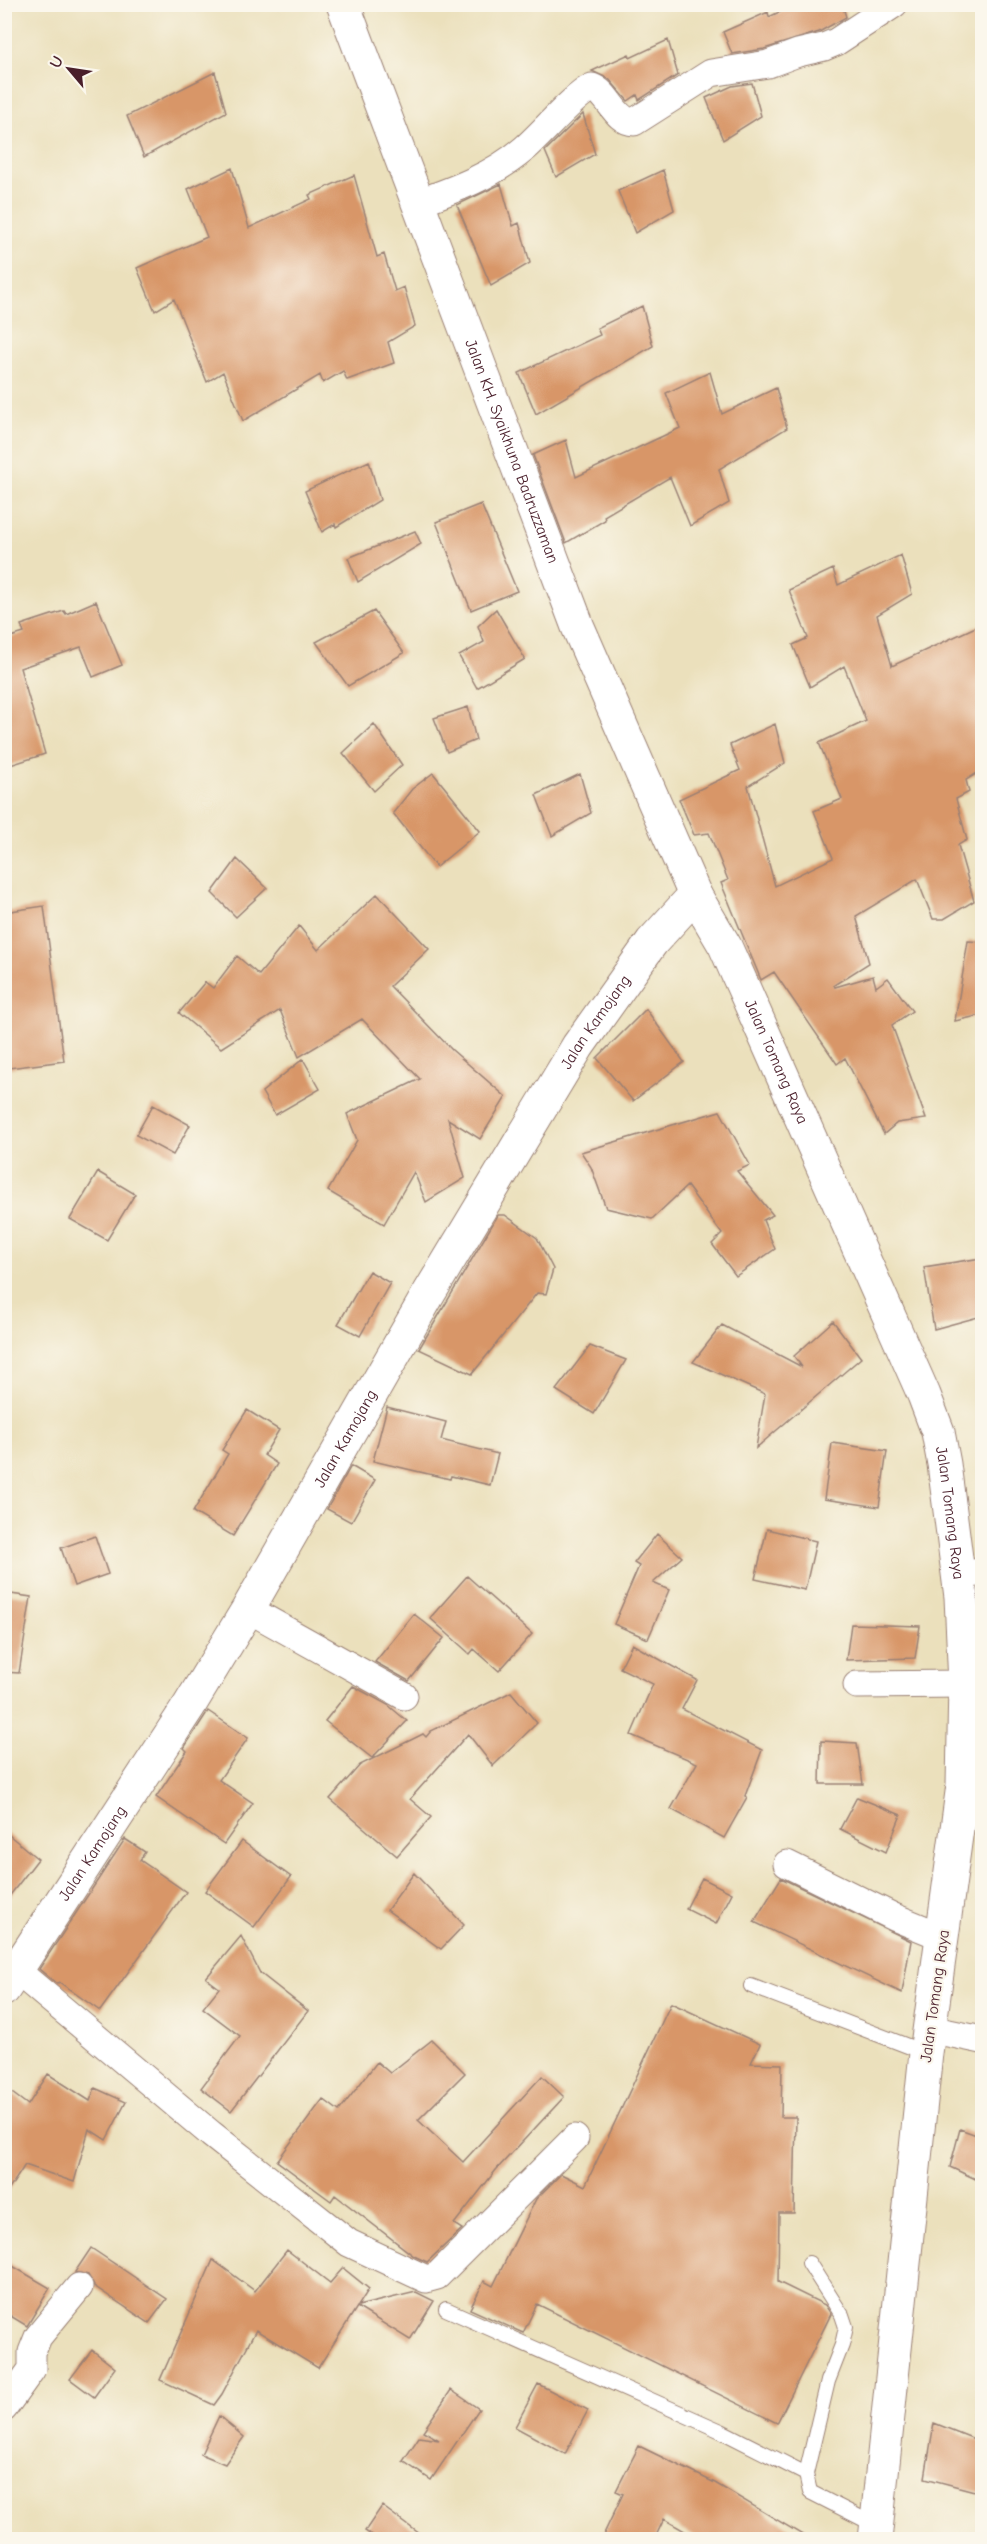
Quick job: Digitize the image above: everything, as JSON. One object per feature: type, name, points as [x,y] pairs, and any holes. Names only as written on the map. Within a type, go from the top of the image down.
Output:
[{"type":"main road","name":"Jalan KH. Syaikhuna Badruzzaman","points":[[343,4],[578,627],[694,895]]},
{"type":"main road","name":"Jalan Tomang Raya","points":[[694,895],[724,946],[924,1395],[938,1432],[970,1574],[964,1626],[963,1785],[928,2041],[875,2527]]},
{"type":"main road","name":"Jalan Kamojang","points":[[10,1980],[189,1706],[248,1610],[428,1295],[578,1046],[652,942],[694,895]]},
{"type":"street","points":[[417,203],[471,183],[499,168],[526,148],[592,87],[599,90],[623,119],[634,122],[711,73],[768,64],[798,53],[824,47],[836,42],[894,4]]},
{"type":"street","points":[[248,1610],[404,1696]]},
{"type":"street","points":[[857,1685],[965,1684]]},
{"type":"street","points":[[787,1864],[894,1917],[943,1937]]},
{"type":"street","points":[[10,1980],[349,2243],[426,2279],[437,2276],[575,2138]]},
{"type":"street","points":[[928,2041],[982,2040]]},
{"type":"street","points":[[4,2408],[32,2369],[32,2352],[38,2337],[80,2287]]},
{"type":"lane","points":[[751,1986],[928,2041]]},
{"type":"lane","points":[[807,2477],[828,2381],[842,2345],[846,2327],[842,2315],[809,2263]]},
{"type":"lane","points":[[446,2309],[721,2431],[807,2477],[875,2527]]},
{"type":"building","points":[[796,4],[842,4],[846,17],[819,32],[764,49],[732,54],[723,32],[768,12],[769,17]]},
{"type":"building","points":[[668,40],[678,75],[639,100],[637,95],[628,101],[609,79],[592,71],[629,54],[630,58]]},
{"type":"building","points":[[215,72],[226,112],[144,157],[127,116]]},
{"type":"building","points":[[752,83],[761,116],[723,140],[706,98],[732,86]]},
{"type":"building","points":[[583,114],[595,154],[556,177],[545,151]]},
{"type":"building","points":[[232,168],[249,228],[311,199],[309,195],[354,175],[377,257],[384,254],[395,291],[404,287],[415,326],[388,342],[394,363],[347,380],[343,371],[323,383],[320,375],[243,421],[223,372],[207,382],[174,299],[155,311],[137,268],[207,237],[188,189]]},
{"type":"building","points":[[663,170],[674,210],[635,233],[618,191]]},
{"type":"building","points":[[501,184],[513,226],[519,223],[530,263],[491,286],[457,205]]},
{"type":"building","points":[[642,306],[653,346],[536,414],[519,373],[600,335],[597,328]]},
{"type":"building","points":[[710,372],[722,414],[776,388],[787,428],[719,469],[729,503],[690,526],[670,477],[604,516],[605,520],[566,543],[533,455],[566,440],[576,477],[680,428],[666,393]]},
{"type":"building","points":[[369,461],[380,500],[336,527],[335,524],[322,532],[305,491]]},
{"type":"building","points":[[481,504],[517,591],[471,610],[436,522]]},
{"type":"building","points":[[415,531],[421,544],[358,582],[348,558]]},
{"type":"building","points":[[901,555],[912,594],[877,615],[892,666],[982,624],[982,770],[966,780],[969,792],[956,799],[967,840],[958,845],[974,901],[944,919],[933,919],[917,879],[856,916],[869,963],[834,985],[835,987],[873,976],[876,987],[888,978],[912,1011],[892,1025],[926,1119],[897,1123],[884,1134],[845,1058],[837,1064],[774,972],[761,980],[721,883],[728,880],[709,833],[694,835],[679,799],[740,770],[730,745],[775,724],[785,763],[748,786],[775,886],[833,858],[814,811],[842,799],[819,743],[866,721],[844,666],[810,687],[793,645],[808,638],[789,590],[833,569],[838,585]]},
{"type":"building","points":[[96,601],[122,665],[93,677],[81,647],[20,668],[45,754],[4,767],[4,639],[24,633],[21,625],[64,611],[66,614]]},
{"type":"building","points":[[496,609],[525,659],[477,688],[459,656],[484,642],[478,626]]},
{"type":"building","points":[[374,611],[404,653],[348,686],[316,642]]},
{"type":"building","points":[[468,707],[476,740],[447,752],[434,718]]},
{"type":"building","points":[[374,724],[402,765],[374,791],[343,753]]},
{"type":"building","points":[[433,773],[480,831],[436,867],[393,813],[412,789]]},
{"type":"building","points":[[580,774],[591,813],[552,836],[536,795]]},
{"type":"building","points":[[237,859],[267,888],[236,917],[212,893]]},
{"type":"building","points":[[377,894],[429,949],[390,986],[452,1050],[506,1097],[480,1139],[448,1119],[465,1178],[426,1202],[414,1172],[384,1224],[328,1191],[357,1140],[347,1114],[420,1079],[362,1019],[299,1057],[280,1010],[221,1048],[179,1013],[205,982],[213,988],[237,956],[259,975],[299,926],[318,950]]},
{"type":"building","points":[[44,906],[64,1061],[9,1068],[4,1031],[4,912]]},
{"type":"building","points":[[968,941],[982,942],[982,1015],[955,1021]]},
{"type":"building","points":[[646,1009],[684,1062],[633,1101],[597,1058]]},
{"type":"building","points":[[303,1059],[320,1089],[275,1115],[262,1092]]},
{"type":"building","points":[[153,1105],[190,1125],[173,1155],[136,1135]]},
{"type":"building","points":[[720,1111],[750,1165],[737,1171],[773,1215],[763,1220],[775,1249],[736,1276],[712,1244],[722,1234],[687,1186],[652,1219],[606,1208],[591,1167],[581,1152]]},
{"type":"building","points":[[98,1172],[135,1194],[107,1240],[70,1219]]},
{"type":"building","points":[[498,1215],[505,1215],[537,1238],[553,1269],[546,1294],[537,1293],[472,1374],[419,1349]]},
{"type":"building","points":[[982,1258],[982,1316],[934,1329],[924,1267]]},
{"type":"building","points":[[369,1271],[390,1283],[360,1336],[338,1324]]},
{"type":"building","points":[[833,1321],[861,1358],[756,1448],[765,1394],[693,1362],[722,1325],[802,1367],[794,1356]]},
{"type":"building","points":[[590,1346],[626,1360],[594,1414],[556,1390]]},
{"type":"building","points":[[387,1407],[446,1422],[441,1440],[498,1454],[490,1485],[451,1476],[450,1479],[373,1461]]},
{"type":"building","points":[[247,1410],[279,1430],[264,1455],[277,1464],[233,1536],[193,1512],[228,1454],[222,1450]]},
{"type":"building","points":[[832,1443],[887,1451],[879,1507],[824,1499]]},
{"type":"building","points":[[351,1466],[375,1480],[351,1522],[327,1509]]},
{"type":"building","points":[[767,1529],[816,1541],[805,1590],[755,1579]]},
{"type":"building","points":[[657,1534],[682,1557],[653,1583],[669,1590],[648,1639],[614,1624],[639,1566],[634,1563]]},
{"type":"building","points":[[95,1536],[108,1574],[74,1586],[61,1548]]},
{"type":"building","points":[[467,1576],[532,1634],[499,1671],[474,1649],[470,1654],[430,1618]]},
{"type":"building","points":[[4,1593],[31,1597],[19,1673],[4,1672]]},
{"type":"building","points":[[414,1614],[444,1638],[409,1681],[375,1662]]},
{"type":"building","points":[[851,1624],[920,1626],[915,1658],[846,1660]]},
{"type":"building","points":[[632,1644],[697,1680],[682,1709],[762,1750],[745,1796],[747,1797],[724,1838],[671,1809],[697,1763],[631,1735],[653,1684],[620,1668]]},
{"type":"building","points":[[353,1686],[388,1705],[407,1721],[372,1758],[325,1721]]},
{"type":"building","points":[[511,1692],[537,1723],[493,1766],[468,1734],[410,1799],[431,1817],[397,1856],[330,1799],[360,1765],[423,1734],[426,1737],[431,1731]]},
{"type":"building","points":[[208,1711],[248,1738],[219,1780],[253,1803],[224,1844],[156,1797],[187,1751],[184,1748]]},
{"type":"building","points":[[821,1741],[857,1743],[863,1784],[820,1784]]},
{"type":"building","points":[[857,1797],[901,1815],[886,1852],[840,1829]]},
{"type":"building","points":[[4,1831],[38,1859],[4,1903]]},
{"type":"building","points":[[125,1839],[145,1852],[140,1860],[186,1892],[100,2011],[59,1982],[57,1984],[39,1969]]},
{"type":"building","points":[[242,1841],[291,1877],[254,1927],[205,1891]]},
{"type":"building","points":[[414,1873],[464,1925],[441,1949],[387,1910]]},
{"type":"building","points":[[702,1878],[732,1893],[716,1924],[686,1909]]},
{"type":"building","points":[[781,1878],[911,1941],[902,1993],[754,1922]]},
{"type":"building","points":[[241,1936],[260,1973],[308,2011],[231,2111],[201,2088],[240,2036],[203,2008],[219,1988],[206,1978]]},
{"type":"building","points":[[671,2003],[760,2044],[751,2063],[782,2064],[781,2117],[796,2117],[794,2213],[779,2213],[778,2282],[825,2305],[831,2314],[777,2423],[537,2304],[523,2333],[470,2309],[484,2281],[493,2286],[536,2199],[561,2174],[585,2186]]},
{"type":"building","points":[[432,2040],[465,2073],[418,2120],[463,2162],[542,2076],[564,2097],[496,2170],[454,2224],[462,2229],[427,2262],[414,2256],[335,2195],[331,2201],[277,2161],[323,2099],[339,2111],[377,2062],[390,2073]]},
{"type":"building","points":[[48,2074],[90,2101],[95,2088],[126,2102],[106,2140],[89,2129],[74,2182],[25,2165],[4,2197],[4,2087],[28,2105]]},
{"type":"building","points":[[960,2129],[982,2137],[982,2182],[950,2167]]},
{"type":"building","points":[[91,2248],[167,2299],[149,2323],[94,2286],[88,2275],[75,2272]]},
{"type":"building","points":[[287,2250],[330,2283],[343,2268],[369,2289],[358,2306],[416,2292],[434,2301],[410,2340],[357,2307],[318,2368],[256,2330],[214,2405],[160,2380],[213,2260],[255,2291]]},
{"type":"building","points":[[4,2261],[50,2288],[27,2326],[4,2312]]},
{"type":"building","points":[[92,2350],[115,2368],[94,2397],[70,2379]]},
{"type":"building","points":[[538,2384],[588,2410],[565,2454],[515,2427]]},
{"type":"building","points":[[451,2390],[479,2409],[431,2480],[403,2461],[419,2437],[439,2440],[423,2431]]},
{"type":"building","points":[[219,2416],[244,2437],[225,2464],[201,2454]]},
{"type":"building","points":[[934,2423],[982,2442],[982,2493],[925,2478]]},
{"type":"building","points":[[639,2446],[715,2483],[811,2540],[700,2540],[664,2519],[654,2540],[601,2540],[623,2494],[616,2491]]},
{"type":"building","points":[[382,2506],[428,2540],[379,2540],[365,2531]]}]
